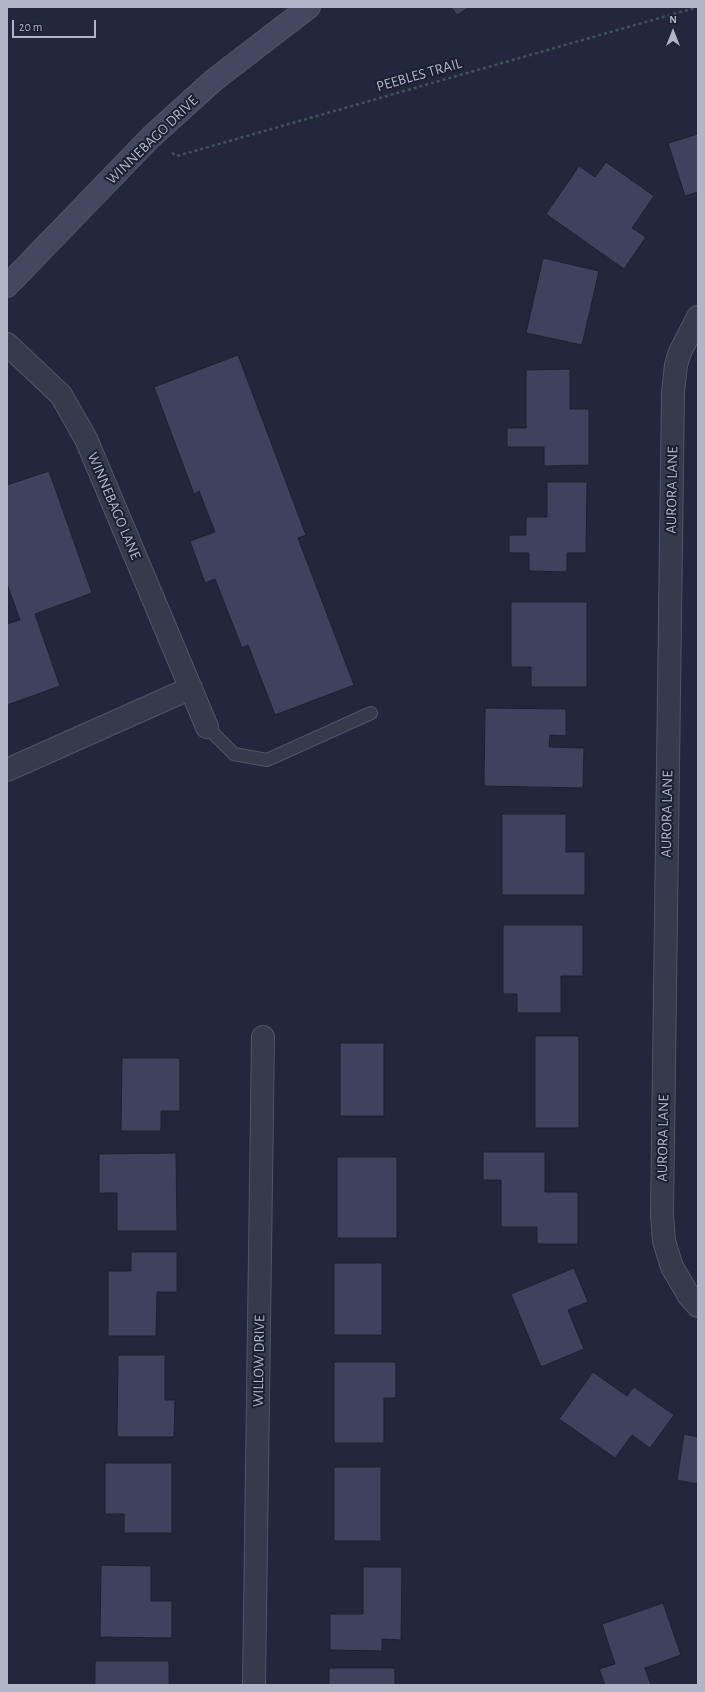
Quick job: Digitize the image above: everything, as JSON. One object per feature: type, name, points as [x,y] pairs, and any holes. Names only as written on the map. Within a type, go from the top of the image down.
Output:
[{"type":"main road","name":"WINNEBAGO DRIVE","points":[[7,286],[151,137],[214,80],[309,7]]},
{"type":"street","name":"AURORA LANE","points":[[698,317],[680,352],[676,366],[673,392],[662,1215],[664,1242],[672,1267],[689,1296],[698,1306]]},
{"type":"street","name":"WINNEBAGO LANE","points":[[7,344],[61,396],[86,439],[207,727]]},
{"type":"street","points":[[7,770],[191,688]]},
{"type":"street","name":"WILLOW DRIVE","points":[[254,1685],[263,1037]]},
{"type":"lane","points":[[207,727],[234,754],[267,760],[371,713]]},
{"type":"path","name":"PEEBLES TRAIL","points":[[151,137],[177,156],[698,7]]},
{"type":"building","points":[[451,7],[470,7],[457,15]]},
{"type":"building","points":[[698,134],[698,192],[685,196],[668,143]]},
{"type":"building","points":[[606,162],[654,196],[632,228],[646,237],[624,269],[546,214],[579,166],[595,177]]},
{"type":"building","points":[[543,258],[599,271],[582,345],[526,333]]},
{"type":"building","points":[[238,355],[306,535],[298,538],[354,685],[275,715],[248,645],[242,648],[215,579],[205,583],[190,541],[215,532],[199,491],[194,494],[154,387]]},
{"type":"building","points":[[570,369],[570,409],[589,409],[589,465],[544,466],[544,447],[507,447],[507,428],[526,428],[526,370]]},
{"type":"building","points":[[49,471],[92,593],[35,614],[60,686],[7,705],[7,624],[20,620],[7,584],[7,485]]},
{"type":"building","points":[[547,482],[587,482],[586,553],[567,553],[567,572],[529,571],[529,553],[509,553],[509,535],[526,535],[526,517],[547,517]]},
{"type":"building","points":[[511,602],[587,602],[587,687],[531,687],[531,667],[511,667]]},
{"type":"building","points":[[485,708],[566,709],[566,736],[550,735],[549,747],[584,748],[583,788],[484,786]]},
{"type":"building","points":[[502,814],[566,814],[566,852],[585,852],[585,895],[502,895]]},
{"type":"building","points":[[503,925],[583,925],[583,976],[561,976],[561,1013],[517,1013],[517,994],[503,994]]},
{"type":"building","points":[[535,1036],[579,1036],[579,1128],[535,1128]]},
{"type":"building","points":[[340,1043],[384,1043],[384,1116],[340,1116]]},
{"type":"building","points":[[122,1058],[180,1058],[180,1111],[161,1111],[161,1131],[121,1131]]},
{"type":"building","points":[[483,1152],[545,1152],[545,1192],[578,1192],[578,1244],[537,1244],[537,1227],[501,1227],[501,1180],[483,1180]]},
{"type":"building","points":[[176,1153],[177,1231],[117,1231],[117,1193],[99,1193],[99,1154]]},
{"type":"building","points":[[337,1157],[397,1157],[397,1238],[337,1238]]},
{"type":"building","points":[[131,1252],[177,1252],[177,1292],[157,1292],[156,1336],[108,1336],[108,1271],[131,1271]]},
{"type":"building","points":[[334,1263],[382,1263],[382,1335],[334,1335]]},
{"type":"building","points":[[574,1268],[588,1302],[568,1310],[584,1349],[541,1367],[511,1294]]},
{"type":"building","points":[[118,1355],[165,1355],[165,1400],[175,1400],[174,1437],[117,1437]]},
{"type":"building","points":[[334,1362],[396,1362],[396,1398],[384,1398],[384,1443],[334,1443]]},
{"type":"building","points":[[593,1372],[627,1396],[634,1387],[674,1415],[650,1448],[632,1435],[615,1458],[559,1419]]},
{"type":"building","points":[[684,1434],[698,1437],[698,1484],[677,1480]]},
{"type":"building","points":[[105,1463],[172,1463],[172,1533],[124,1533],[124,1514],[105,1514]]},
{"type":"building","points":[[334,1467],[381,1467],[381,1541],[334,1541]]},
{"type":"building","points":[[101,1565],[151,1566],[151,1601],[172,1601],[172,1638],[100,1637]]},
{"type":"building","points":[[363,1567],[402,1567],[401,1640],[382,1639],[382,1651],[330,1650],[330,1614],[363,1614]]},
{"type":"building","points":[[663,1603],[681,1655],[645,1668],[651,1685],[605,1685],[599,1669],[615,1664],[602,1624]]},
{"type":"building","points":[[95,1661],[169,1661],[169,1685],[95,1685]]},
{"type":"building","points":[[329,1668],[395,1668],[395,1685],[329,1685]]}]
